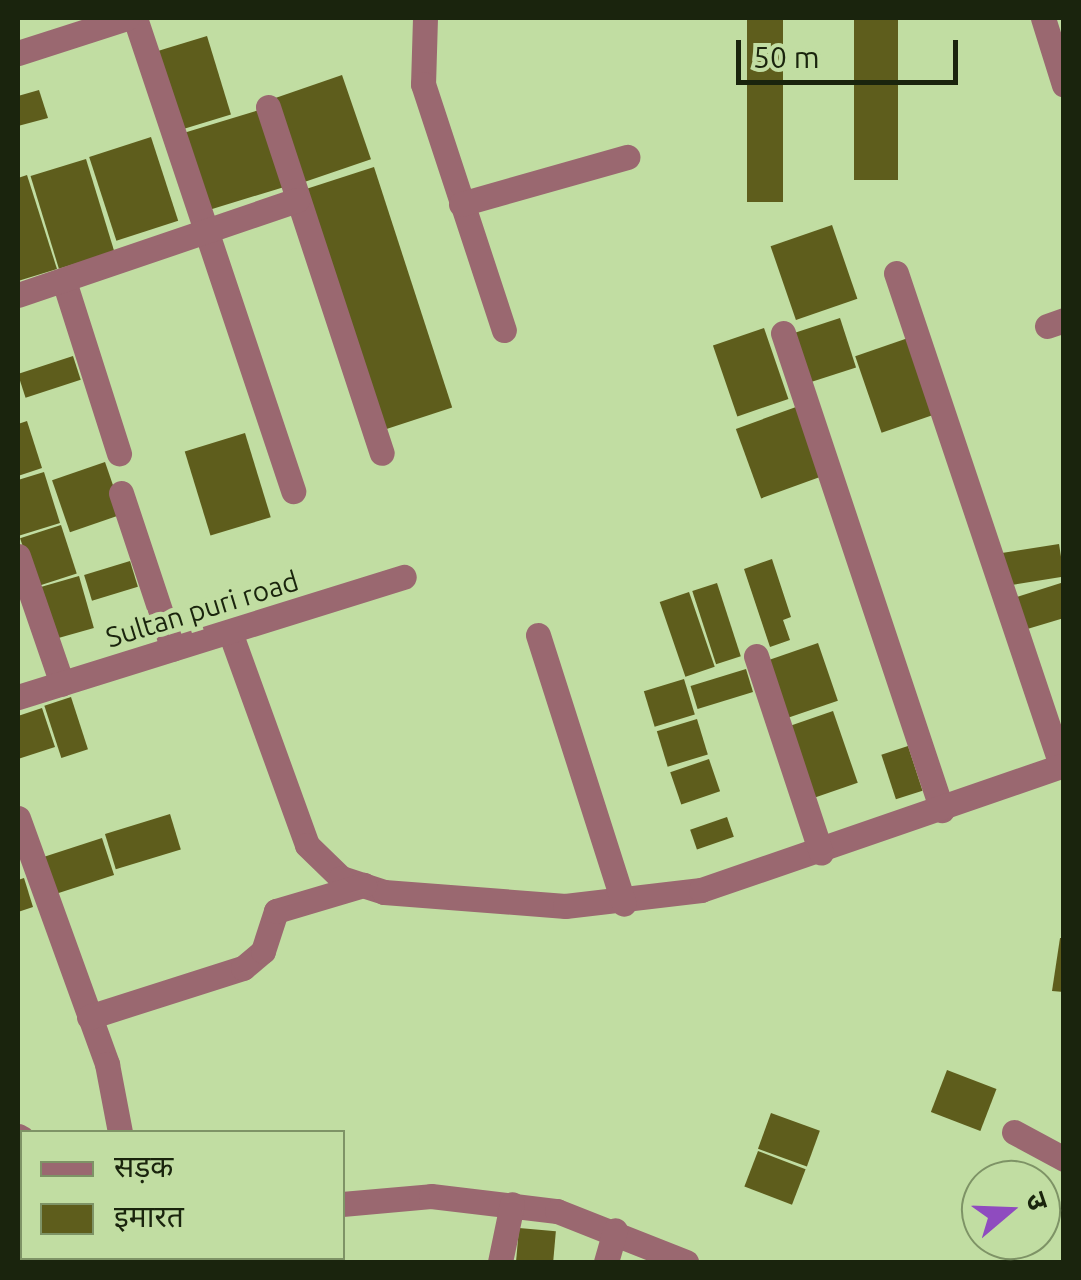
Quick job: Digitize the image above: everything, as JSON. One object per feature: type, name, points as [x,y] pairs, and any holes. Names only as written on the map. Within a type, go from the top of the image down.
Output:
[{"type":"street","points":[[18,54],[49,29],[127,18]]},
{"type":"street","points":[[135,18],[293,491]]},
{"type":"street","points":[[424,18],[423,84],[504,330]]},
{"type":"street","points":[[1043,18],[1064,84]]},
{"type":"street","points":[[268,107],[382,454]]},
{"type":"street","points":[[461,204],[627,157]]},
{"type":"street","points":[[18,295],[208,235],[298,200]]},
{"type":"street","points":[[230,632],[307,844],[341,878],[364,885],[509,903],[624,904],[821,853],[1062,765],[896,273]]},
{"type":"street","points":[[64,281],[118,452]]},
{"type":"street","points":[[782,333],[942,810]]},
{"type":"street","points":[[121,492],[172,649]]},
{"type":"street","points":[[18,556],[62,684]]},
{"type":"street","name":"Sultan puri road","points":[[18,696],[404,577]]},
{"type":"street","points":[[538,636],[624,904]]},
{"type":"street","points":[[756,656],[821,853]]},
{"type":"street","points":[[18,818],[89,1018],[119,1130]]},
{"type":"street","points":[[89,1018],[256,962],[276,910],[364,885]]},
{"type":"street","points":[[1014,1132],[1064,1159]]},
{"type":"street","points":[[345,1204],[431,1196],[512,1204],[615,1230],[686,1262]]},
{"type":"street","points":[[500,1262],[512,1204]]},
{"type":"street","points":[[606,1262],[615,1230]]},
{"type":"building","points":[[747,18],[783,18],[783,202],[747,202]]},
{"type":"building","points":[[854,18],[898,18],[898,180],[854,180]]},
{"type":"building","points":[[207,36],[231,114],[179,130],[155,52]]},
{"type":"building","points":[[342,75],[371,159],[303,183],[274,98]]},
{"type":"building","points":[[39,90],[48,118],[18,126],[18,96]]},
{"type":"building","points":[[259,110],[283,187],[202,212],[179,135]]},
{"type":"building","points":[[151,137],[178,221],[116,241],[89,157]]},
{"type":"building","points":[[86,159],[114,252],[59,269],[31,176]]},
{"type":"building","points":[[374,167],[452,408],[383,430],[305,190]]},
{"type":"building","points":[[27,175],[57,269],[18,281],[18,178]]},
{"type":"building","points":[[832,225],[857,299],[796,320],[771,246]]},
{"type":"building","points":[[840,318],[856,367],[806,384],[790,334]]},
{"type":"building","points":[[764,328],[788,399],[737,416],[713,346]]},
{"type":"building","points":[[911,337],[937,414],[882,433],[855,356]]},
{"type":"building","points":[[73,356],[81,380],[26,398],[18,374]]},
{"type":"building","points":[[796,407],[821,477],[761,498],[736,429]]},
{"type":"building","points":[[27,421],[42,468],[18,476],[18,424]]},
{"type":"building","points":[[245,433],[271,517],[210,536],[185,451]]},
{"type":"building","points":[[105,462],[123,514],[70,532],[52,480]]},
{"type":"building","points":[[44,472],[60,523],[18,536],[18,480]]},
{"type":"building","points":[[61,525],[77,574],[36,587],[20,538]]},
{"type":"building","points":[[1059,544],[1064,577],[1007,586],[1002,553]]},
{"type":"building","points":[[772,559],[791,617],[783,620],[790,640],[770,647],[744,569]]},
{"type":"building","points":[[130,561],[138,587],[92,601],[84,575]]},
{"type":"building","points":[[79,576],[94,628],[49,641],[34,589]]},
{"type":"building","points":[[1064,582],[1064,618],[1024,630],[1014,598]]},
{"type":"building","points":[[717,583],[741,656],[716,664],[692,591]]},
{"type":"building","points":[[689,592],[715,667],[685,677],[660,602]]},
{"type":"building","points":[[818,643],[838,701],[786,719],[766,661]]},
{"type":"building","points":[[746,669],[753,692],[698,709],[691,686]]},
{"type":"building","points":[[684,679],[695,714],[655,727],[644,691]]},
{"type":"building","points":[[71,697],[88,749],[61,758],[44,706]]},
{"type":"building","points":[[42,708],[55,747],[18,759],[18,716]]},
{"type":"building","points":[[833,711],[858,783],[811,799],[787,727]]},
{"type":"building","points":[[697,719],[708,754],[668,767],[657,731]]},
{"type":"building","points":[[908,746],[923,791],[896,799],[881,755]]},
{"type":"building","points":[[709,759],[720,791],[681,804],[670,772]]},
{"type":"building","points":[[170,814],[181,849],[116,869],[105,834]]},
{"type":"building","points":[[727,817],[734,837],[697,850],[690,830]]},
{"type":"building","points":[[102,838],[114,875],[46,897],[34,860]]},
{"type":"building","points":[[24,878],[33,907],[18,912],[18,880]]},
{"type":"building","points":[[1060,938],[1064,938],[1064,992],[1052,991]]},
{"type":"building","points":[[947,1070],[996,1089],[980,1131],[931,1112]]},
{"type":"building","points":[[771,1113],[820,1131],[807,1166],[758,1149]]},
{"type":"building","points":[[758,1151],[806,1169],[792,1205],[744,1186]]},
{"type":"building","points":[[519,1228],[556,1231],[553,1262],[516,1262]]}]
